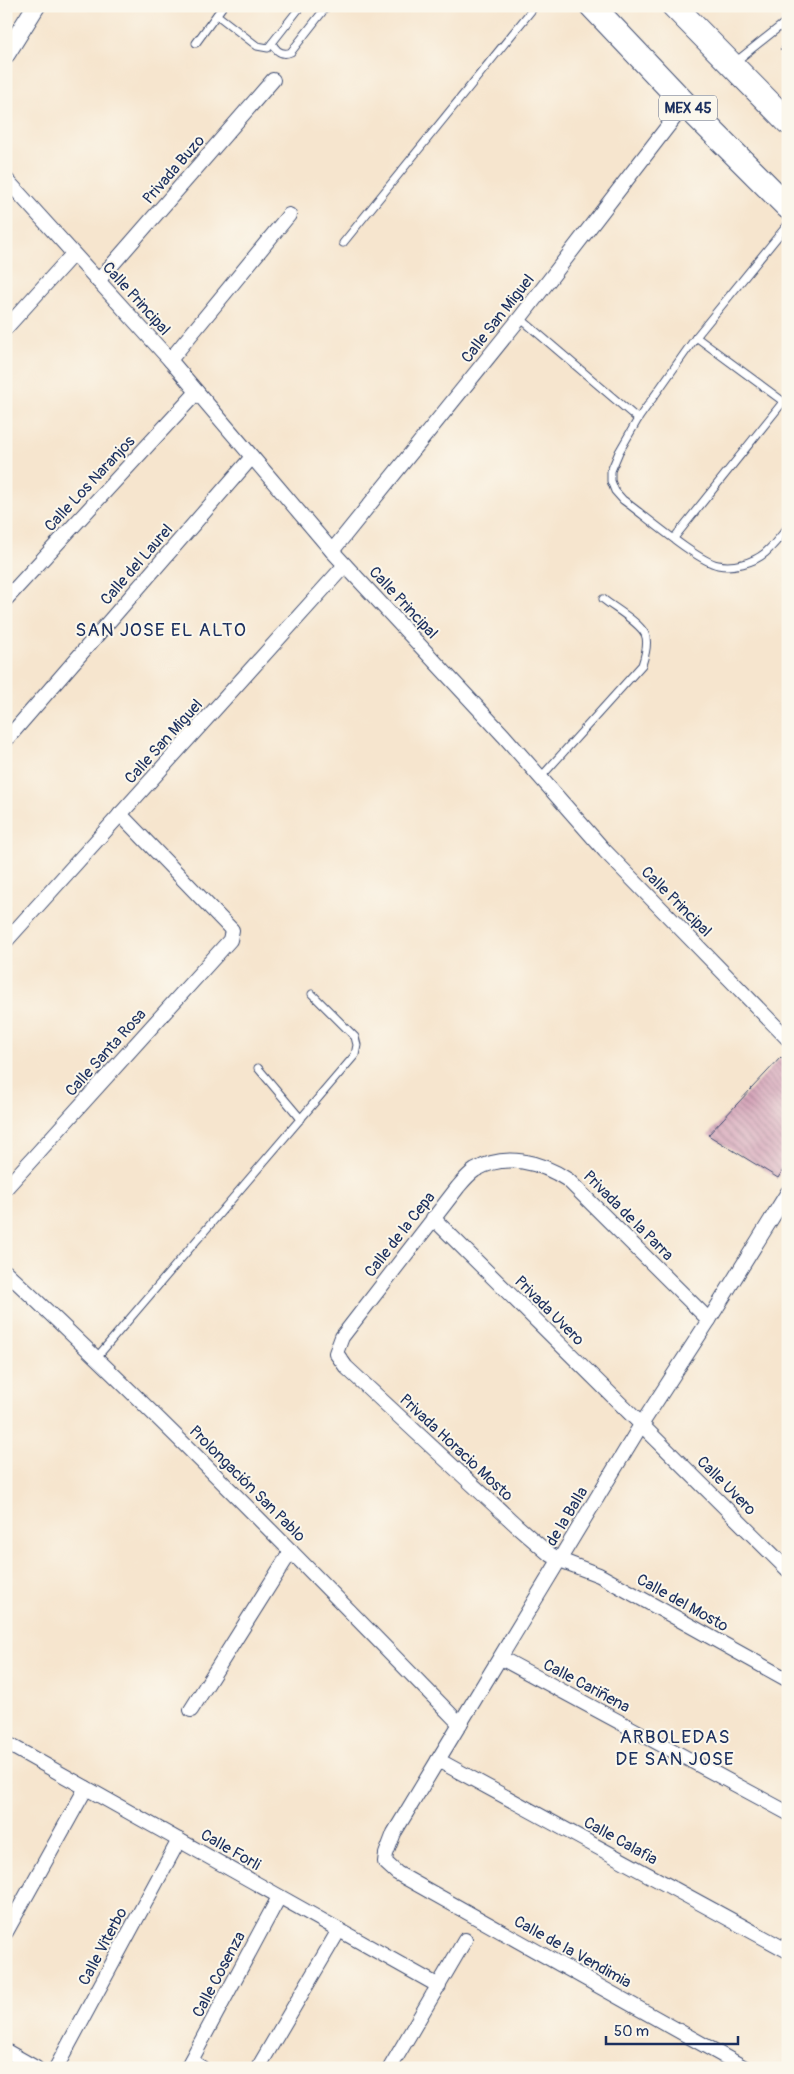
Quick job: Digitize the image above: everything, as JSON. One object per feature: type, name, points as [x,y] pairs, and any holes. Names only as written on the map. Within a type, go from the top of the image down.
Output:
[{"type":"highway","name":"MEX 45","points":[[592,6],[685,104],[788,206]]},
{"type":"highway","points":[[681,11],[788,122]]},
{"type":"street","points":[[6,54],[36,6]]},
{"type":"street","name":"Privada Buzo","points":[[98,281],[273,80]]},
{"type":"street","name":"Calle San Miguel","points":[[332,551],[520,318],[685,104]]},
{"type":"street","name":"Calle Principal","points":[[6,179],[170,360],[332,551],[541,777],[579,822],[647,896],[788,1039]]},
{"type":"street","points":[[170,360],[289,215]]},
{"type":"street","points":[[6,328],[73,254]]},
{"type":"street","name":"Calle Los Naranjos","points":[[6,599],[198,392]]},
{"type":"street","name":"Calle del Laurel","points":[[6,740],[252,457]]},
{"type":"street","name":"Calle San Miguel","points":[[6,941],[345,565]]},
{"type":"street","name":"Calle Santa Rosa","points":[[6,1188],[230,940],[232,930],[120,814]]},
{"type":"street","name":"Calle de la Cepa","points":[[336,1353],[342,1337],[458,1187],[473,1171],[489,1164],[510,1160]]},
{"type":"street","name":"Privada de la Parra","points":[[510,1160],[537,1164],[554,1170],[568,1180],[710,1320]]},
{"type":"street","name":"de la Balla","points":[[385,1862],[394,1833],[642,1426],[710,1320],[788,1192]]},
{"type":"street","name":"Privada Uvero","points":[[433,1218],[642,1426]]},
{"type":"street","name":"Prolongación San Pablo","points":[[6,1272],[97,1357],[291,1551],[460,1724]]},
{"type":"street","name":"Privada Horacio Mosto","points":[[336,1353],[346,1367],[501,1512],[535,1543],[560,1560]]},
{"type":"street","name":"Calle Uvero","points":[[642,1426],[788,1570]]},
{"type":"street","points":[[191,1710],[291,1551]]},
{"type":"street","name":"Calle del Mosto","points":[[560,1560],[599,1575],[788,1680]]},
{"type":"street","name":"Calle Cariñena","points":[[501,1658],[788,1813]]},
{"type":"street","name":"Calle Forli","points":[[6,1743],[439,1986]]},
{"type":"street","name":"Calle Calafia","points":[[438,1760],[788,1951]]},
{"type":"street","points":[[6,1932],[86,1788]]},
{"type":"street","name":"Calle Viterbo","points":[[56,2068],[179,1840]]},
{"type":"street","name":"Calle de la Vendimia","points":[[385,1862],[397,1873],[745,2068]]},
{"type":"street","name":"Calle Cosenza","points":[[193,2065],[279,1897]]},
{"type":"street","points":[[258,2068],[339,1930]]},
{"type":"street","points":[[390,2068],[465,1940]]},
{"type":"street","points":[[6,2051],[36,2068]]},
{"type":"lane","points":[[196,43],[223,6]]},
{"type":"lane","points":[[217,15],[257,46],[268,48],[301,6]]},
{"type":"lane","points":[[272,43],[278,51],[284,54],[291,52],[327,6]]},
{"type":"lane","points":[[343,243],[535,6]]},
{"type":"lane","points":[[732,64],[788,20]]},
{"type":"lane","points":[[788,224],[696,337],[638,419],[614,460],[611,471],[611,481],[615,491],[623,500],[699,557],[716,565],[732,565],[750,561],[765,553],[788,527]]},
{"type":"lane","points":[[520,318],[638,419]]},
{"type":"lane","points":[[674,538],[785,403],[696,337]]},
{"type":"lane","points":[[541,777],[642,665],[646,652],[646,635],[638,626],[602,599]]},
{"type":"lane","points":[[97,1357],[355,1055],[357,1045],[355,1037],[312,994]]},
{"type":"lane","points":[[258,1068],[301,1119]]},
{"type":"building","points":[[788,41],[788,57],[780,49]]},
{"type":"building","points":[[781,1057],[788,1064],[788,1162],[778,1178],[708,1135]]},
{"type":"district","name":"SAN JOSE EL ALTO","points":[[161,629]]},
{"type":"district","name":"ARBOLEDAS DE SAN JOSE","points":[[675,1747]]}]
